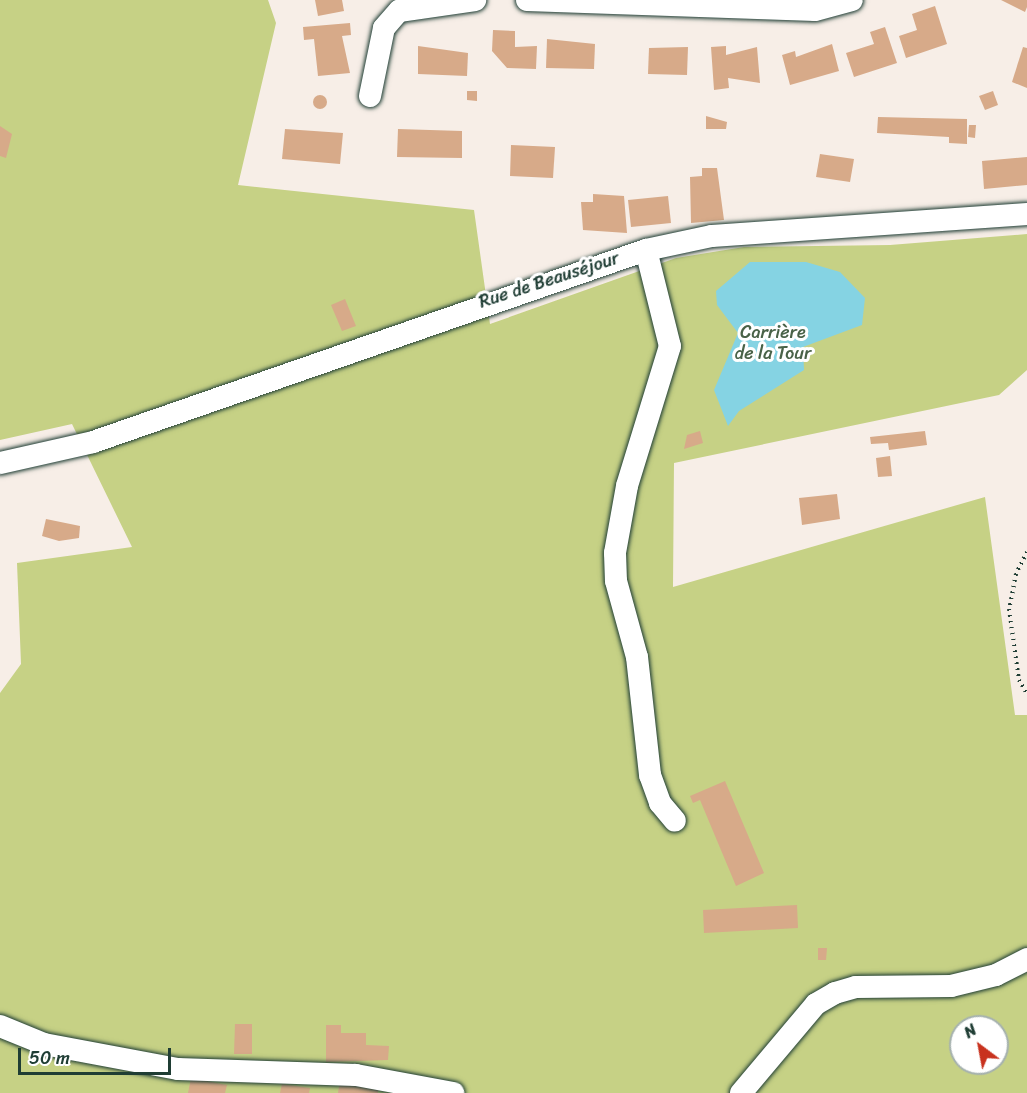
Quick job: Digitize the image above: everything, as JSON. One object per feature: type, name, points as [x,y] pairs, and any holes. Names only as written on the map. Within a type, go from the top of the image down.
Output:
[{"type":"street","points":[[370,96],[384,28],[399,11],[475,0]]},
{"type":"street","points":[[527,0],[840,2]]},
{"type":"street","name":"Rue de Beauséjour","points":[[0,463],[93,442],[646,250],[712,236],[1027,214]]},
{"type":"street","points":[[646,250],[670,346],[627,486],[615,572],[637,657],[650,775],[660,803],[675,820]]},
{"type":"street","points":[[741,1093],[816,1004],[835,993],[856,987],[951,986],[996,975],[1027,959]]},
{"type":"street","points":[[0,1026],[44,1044],[178,1069],[356,1075],[453,1093]]},
{"type":"path","points":[[1027,552],[1016,574],[1009,631],[1027,694]]},
{"type":"green space","name":"Carrière de la Tour","points":[[0,0],[268,0],[276,23],[238,185],[474,210],[490,324],[676,258],[744,247],[890,245],[1027,234],[1027,370],[999,395],[674,463],[673,587],[985,497],[1015,715],[1027,715],[1027,1093],[0,1093],[0,693],[21,664],[17,563],[132,547],[72,424],[0,440]]},
{"type":"water","points":[[750,262],[806,262],[840,272],[865,298],[862,325],[803,347],[804,370],[739,411],[728,426],[714,390],[738,333],[717,305],[716,291]]},
{"type":"building","points":[[315,0],[342,0],[344,11],[318,16]]},
{"type":"building","points":[[1001,0],[1027,0],[1027,7],[1025,12]]},
{"type":"building","points":[[935,6],[947,44],[906,58],[899,36],[917,30],[912,14]]},
{"type":"building","points":[[350,23],[351,35],[342,36],[350,73],[318,76],[314,39],[304,40],[303,27]]},
{"type":"building","points":[[885,27],[897,63],[854,77],[846,53],[874,44],[870,32]]},
{"type":"building","points":[[493,30],[515,31],[515,47],[537,46],[536,69],[507,68],[492,51]]},
{"type":"building","points":[[547,39],[595,44],[594,69],[546,68]]},
{"type":"building","points":[[832,44],[839,71],[790,85],[782,55],[795,51],[796,57]]},
{"type":"building","points":[[418,46],[468,53],[467,76],[418,74]]},
{"type":"building","points":[[726,46],[726,55],[757,47],[760,83],[728,78],[729,88],[714,90],[711,47]]},
{"type":"building","points":[[688,47],[687,75],[648,74],[649,48]]},
{"type":"building","points":[[1023,47],[1027,48],[1027,88],[1012,82]]},
{"type":"building","points":[[467,91],[477,91],[477,101],[467,100]]},
{"type":"building","points":[[993,91],[998,105],[985,110],[979,96]]},
{"type":"building","points":[[320,95],[325,97],[327,102],[325,107],[320,109],[315,107],[313,102],[315,97]]},
{"type":"building","points":[[706,116],[727,122],[726,129],[706,129]]},
{"type":"building","points":[[878,117],[967,119],[967,144],[949,143],[949,137],[877,133]]},
{"type":"building","points":[[969,125],[976,125],[975,138],[968,137]]},
{"type":"building","points":[[0,126],[12,134],[6,158],[0,156]]},
{"type":"building","points":[[285,129],[343,133],[340,164],[282,159]]},
{"type":"building","points":[[398,129],[462,131],[462,158],[397,157]]},
{"type":"building","points":[[511,145],[555,147],[553,178],[510,176]]},
{"type":"building","points":[[820,154],[854,159],[850,182],[816,177]]},
{"type":"building","points":[[1027,157],[1027,185],[984,189],[982,161]]},
{"type":"building","points":[[702,168],[717,168],[724,220],[691,223],[690,177],[702,176]]},
{"type":"building","points":[[593,194],[624,196],[627,233],[583,230],[581,202],[593,202]]},
{"type":"building","points":[[668,196],[671,223],[631,227],[628,200]]},
{"type":"building","points":[[345,299],[356,326],[342,331],[331,305]]},
{"type":"building","points":[[700,431],[703,443],[684,449],[687,435]]},
{"type":"building","points":[[925,431],[927,445],[889,450],[888,443],[871,444],[870,437]]},
{"type":"building","points":[[890,456],[892,476],[878,477],[876,458]]},
{"type":"building","points":[[837,494],[840,519],[802,525],[799,498]]},
{"type":"building","points":[[46,519],[80,526],[79,538],[59,541],[42,536]]},
{"type":"building","points":[[725,781],[764,873],[736,886],[700,800],[693,803],[690,796]]},
{"type":"building","points":[[797,905],[798,928],[704,933],[703,910]]},
{"type":"building","points":[[818,948],[827,948],[826,960],[818,960]]},
{"type":"building","points":[[235,1024],[252,1024],[252,1054],[234,1054]]},
{"type":"building","points":[[326,1025],[341,1025],[341,1033],[366,1033],[366,1045],[389,1046],[388,1060],[326,1062]]},
{"type":"building","points":[[191,1078],[227,1085],[225,1093],[188,1093]]},
{"type":"building","points":[[340,1080],[378,1084],[378,1093],[338,1093]]},
{"type":"building","points":[[282,1084],[310,1088],[309,1093],[280,1093]]}]
